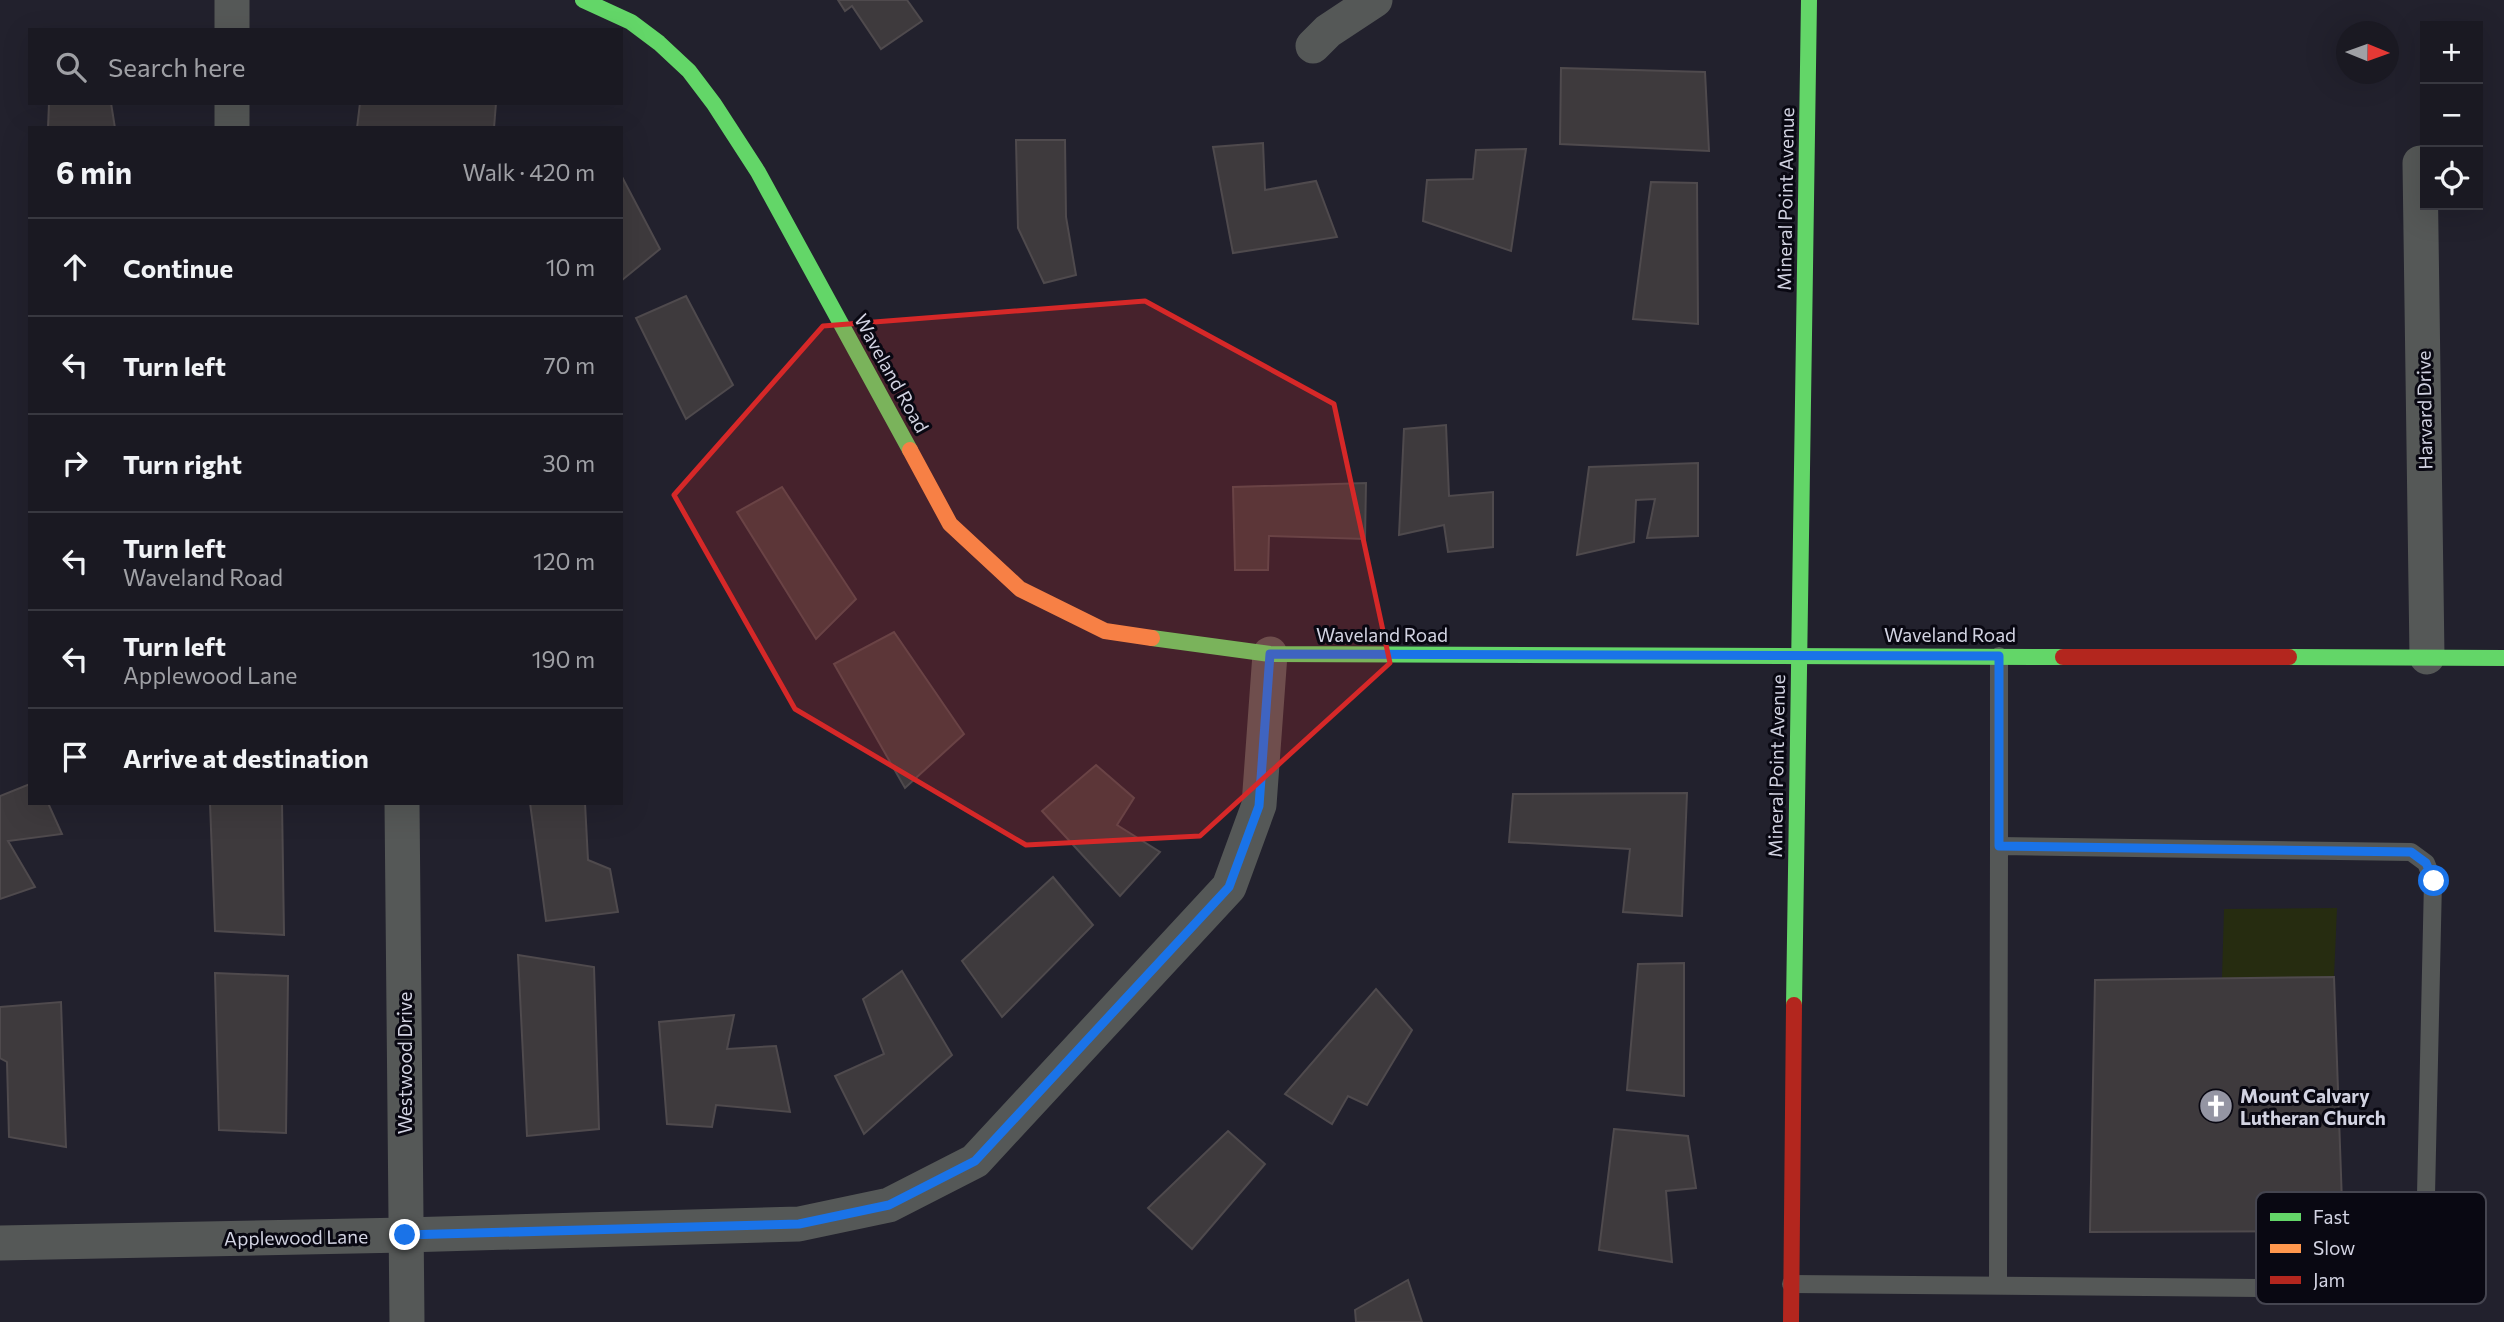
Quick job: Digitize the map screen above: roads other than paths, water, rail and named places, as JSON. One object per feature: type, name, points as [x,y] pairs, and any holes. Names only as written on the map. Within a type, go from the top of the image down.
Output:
[{"type":"street","points":[[232,0],[232,28]]},
{"type":"street","name":"Waveland Road","points":[[583,0],[631,22],[659,43],[689,71],[714,104],[758,172],[950,524],[1020,589],[1105,631],[1270,654],[2504,658]]},
{"type":"street","points":[[1313,47],[1328,31],[1375,0]]},
{"type":"street","name":"Mineral Point Avenue","points":[[1791,1322],[1809,0]]},
{"type":"street","points":[[232,105],[232,126]]},
{"type":"street","name":"Harvard Drive","points":[[2421,210],[2427,657]]},
{"type":"street","name":"Applewood Lane","points":[[0,1243],[799,1224],[889,1205],[975,1161],[1229,887],[1259,806],[1270,654]]},
{"type":"street","name":"Westwood Drive","points":[[402,805],[407,1322]]},
{"type":"lane","points":[[1998,1286],[1999,656]]},
{"type":"lane","points":[[1999,846],[2411,852],[2426,863],[2434,881],[2426,1192]]},
{"type":"lane","points":[[1791,1284],[2256,1288]]},
{"type":"place","name":"Mount Calvary Lutheran Church","points":[[2216,1106]]}]
